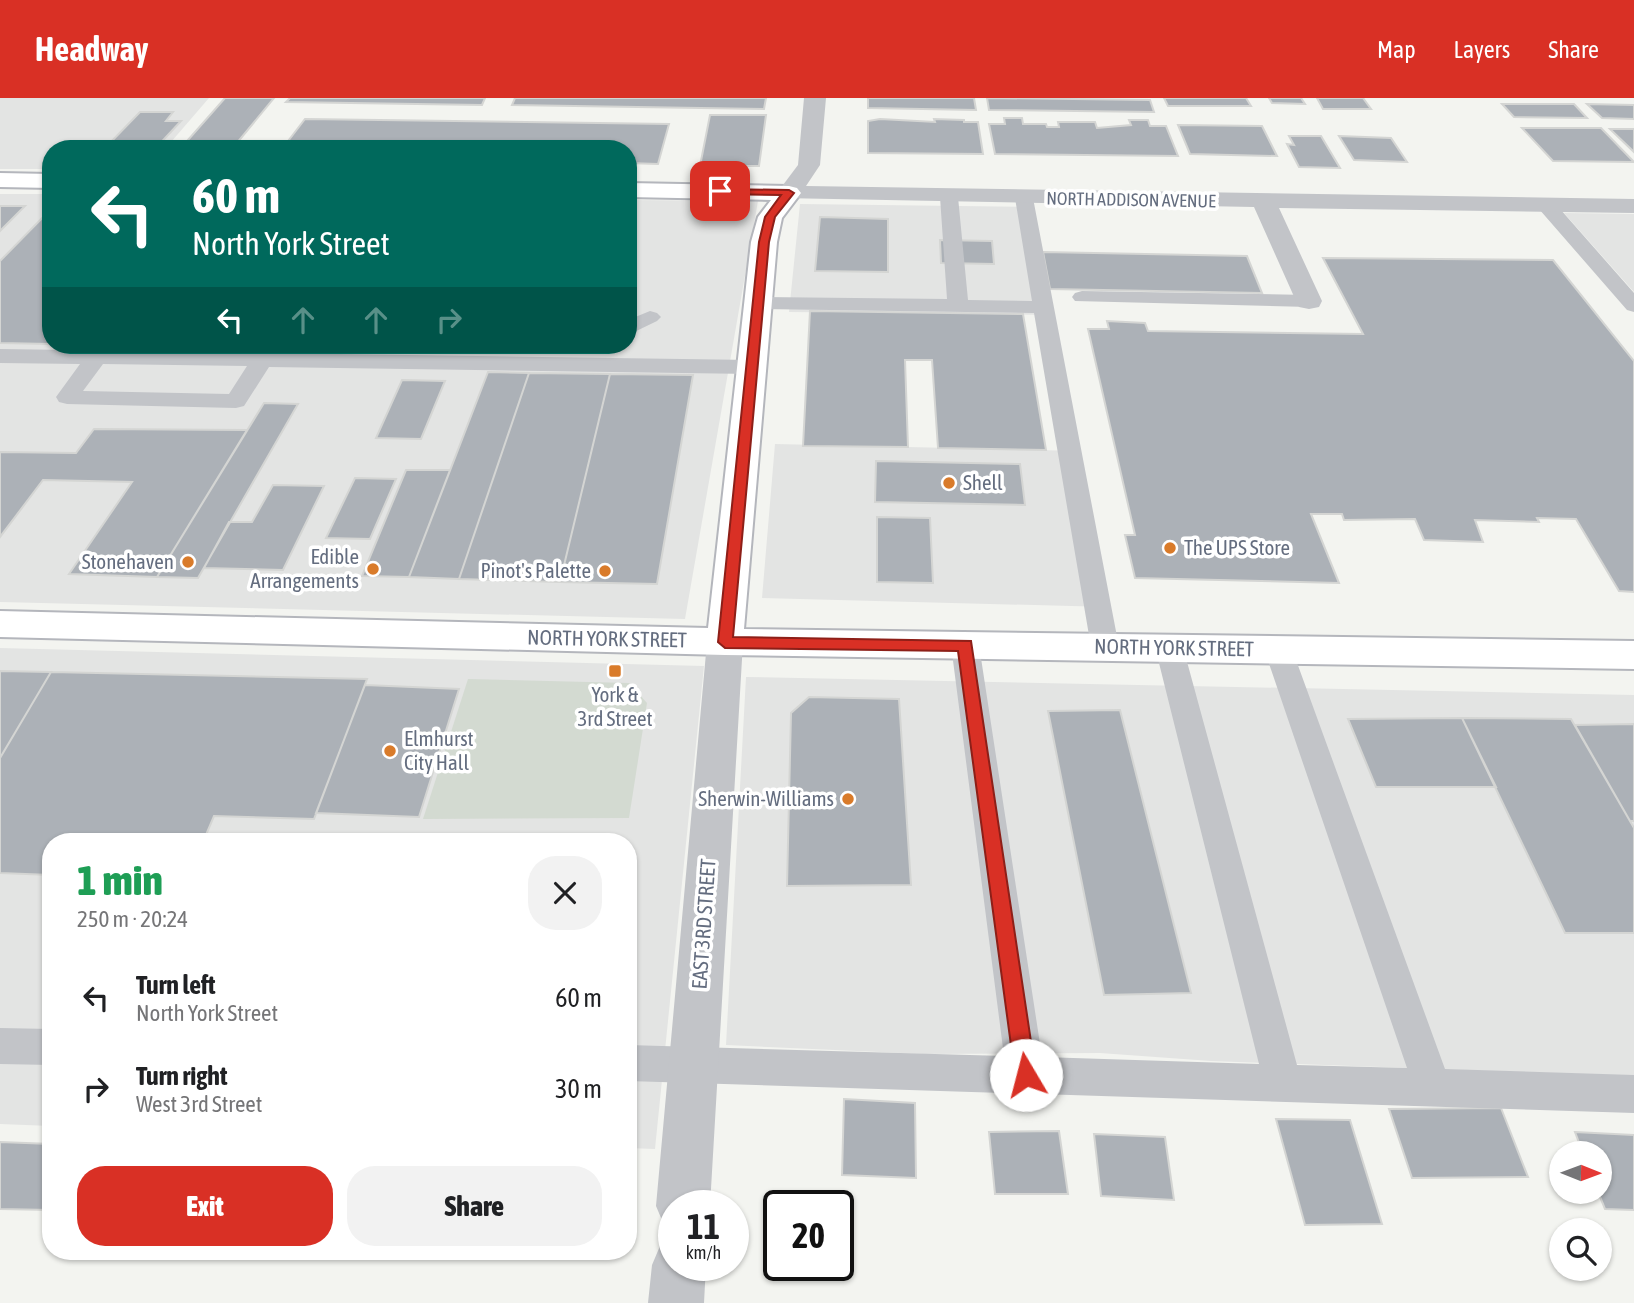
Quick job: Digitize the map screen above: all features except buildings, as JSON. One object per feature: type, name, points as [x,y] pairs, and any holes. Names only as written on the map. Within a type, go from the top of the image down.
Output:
[{"type":"main road","points":[[0,180],[42,181]]},
{"type":"main road","name":"NORTH ADDISON AVENUE","points":[[637,190],[789,193]]},
{"type":"main road","points":[[725,642],[758,303],[770,217],[789,193]]},
{"type":"main road","name":"NORTH YORK STREET","points":[[0,624],[725,642],[1634,655]]},
{"type":"street","points":[[789,193],[809,166],[815,98]]},
{"type":"street","name":"NORTH ADDISON AVENUE","points":[[789,193],[1634,206]]},
{"type":"street","points":[[1264,202],[1309,301]]},
{"type":"street","name":"EAST 3RD STREET","points":[[684,1190],[725,642]]},
{"type":"street","points":[[676,1303],[677,1281]]},
{"type":"lane","points":[[949,197],[958,306]]},
{"type":"lane","points":[[1024,198],[1105,647]]},
{"type":"lane","points":[[1546,205],[1634,306]]},
{"type":"lane","points":[[1082,297],[1309,301]]},
{"type":"lane","points":[[758,303],[1044,307]]},
{"type":"lane","points":[[637,324],[650,317]]},
{"type":"lane","points":[[0,356],[752,367]]},
{"type":"lane","points":[[96,358],[67,397],[236,401],[262,360]]},
{"type":"lane","points":[[965,645],[1026,1075]]},
{"type":"lane","points":[[1169,648],[1283,1083]]},
{"type":"lane","points":[[1278,649],[1433,1088]]},
{"type":"lane","points":[[0,1046],[42,1047]]},
{"type":"lane","points":[[637,1063],[1634,1094]]},
{"type":"shaded area","points":[[0,98],[209,98],[173,140],[42,140],[42,169],[0,169]]},
{"type":"shaded area","points":[[0,194],[42,194],[42,354],[637,354],[637,200],[758,201],[685,619],[0,602]]},
{"type":"shaded area","points":[[800,204],[1034,207],[1054,315],[789,312]]},
{"type":"shaded area","points":[[1564,213],[1634,214],[1634,292]]},
{"type":"shaded area","points":[[775,444],[1079,451],[1109,607],[762,598]]},
{"type":"shaded area","points":[[0,648],[704,666],[655,1149],[637,1148],[637,833],[42,833],[42,1126],[0,1124]]},
{"type":"shaded area","points":[[746,677],[1634,695],[1634,1076],[1211,1061],[1100,1053],[924,1054],[726,1045]]},
{"type":"shaded area","points":[[468,679],[629,683],[647,703],[629,818],[423,819]]},
{"type":"place","name":"Shell","points":[[949,483]]},
{"type":"place","name":"The UPS Store","points":[[1170,548]]},
{"type":"place","name":"Stonehaven","points":[[188,562]]},
{"type":"place","name":"Edible Arrangements","points":[[373,569]]},
{"type":"place","name":"Pinot's Palette","points":[[605,571]]},
{"type":"place","name":"York & 3rd Street","points":[[615,671]]},
{"type":"place","name":"Elmhurst City Hall","points":[[390,751]]},
{"type":"place","name":"Sherwin-Williams","points":[[848,799]]},
{"type":"route","points":[[720,191],[789,193],[770,217],[764,242],[725,642],[965,645],[1026,1075]]}]
